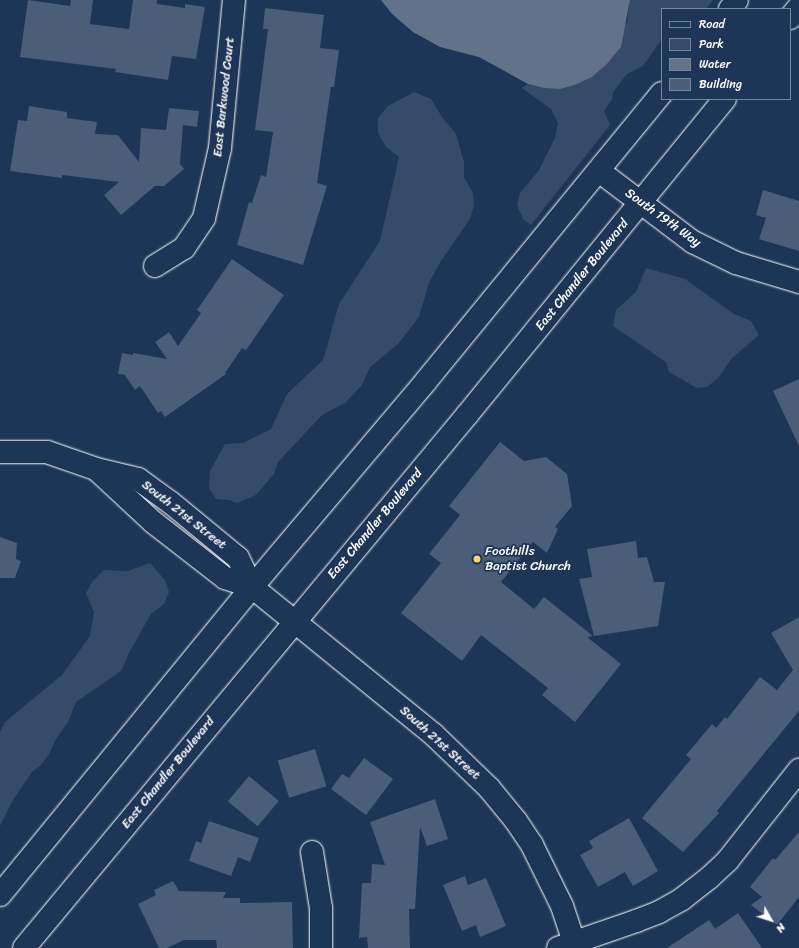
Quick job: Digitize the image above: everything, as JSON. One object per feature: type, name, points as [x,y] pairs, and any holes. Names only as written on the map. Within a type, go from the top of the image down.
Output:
[{"type":"main road","name":"East Barkwood Court","points":[[155,266],[184,248],[204,218],[220,148],[234,0]]},
{"type":"main road","points":[[731,8],[737,0]]},
{"type":"main road","points":[[791,17],[799,7]]},
{"type":"main road","points":[[0,895],[252,587],[426,381],[661,94]]},
{"type":"main road","name":"East Chandler Boulevard","points":[[24,948],[294,621],[462,421],[724,100]]},
{"type":"main road","name":"South 19th Way","points":[[599,171],[693,242],[736,263],[799,282]]},
{"type":"main road","name":"South 21st Street","points":[[0,452],[47,452],[96,469],[138,479],[170,502],[238,558],[252,587],[433,734],[489,788],[516,820],[532,845],[562,906],[569,946]]},
{"type":"main road","points":[[569,946],[659,912],[687,895],[709,878],[728,860],[799,770]]},
{"type":"main road","points":[[312,852],[321,908],[321,948]]},
{"type":"green space","points":[[630,0],[713,0],[707,8],[661,8],[661,40],[643,66],[627,74],[613,92],[612,99],[604,111],[610,125],[531,225],[523,219],[517,205],[520,193],[539,170],[555,138],[558,123],[551,109],[522,88],[528,84],[544,88],[575,85],[592,77],[606,65],[627,22]]},
{"type":"green space","points":[[414,92],[431,99],[442,117],[456,134],[464,162],[464,177],[473,193],[474,205],[470,219],[439,264],[429,283],[419,317],[398,344],[370,367],[362,385],[345,403],[322,415],[278,462],[274,474],[256,495],[237,503],[229,500],[216,499],[209,488],[210,471],[225,444],[243,443],[271,429],[287,394],[323,360],[339,304],[380,241],[399,157],[386,147],[378,133],[378,118],[388,106]]},
{"type":"green space","points":[[646,268],[685,279],[734,314],[751,321],[759,335],[732,358],[719,377],[707,387],[697,388],[669,372],[666,362],[613,326],[616,310],[636,292]]},
{"type":"green space","points":[[150,563],[165,580],[169,592],[164,604],[151,614],[130,651],[121,671],[76,702],[68,722],[56,739],[48,756],[41,765],[32,772],[13,800],[0,826],[0,732],[5,722],[62,675],[90,636],[94,612],[86,593],[92,582],[104,570],[128,571]]},
{"type":"water","points":[[381,0],[630,0],[621,47],[606,65],[592,77],[575,85],[560,89],[544,88],[528,84],[479,57],[440,47],[413,32],[392,14]]},
{"type":"building","points":[[28,0],[70,6],[71,0],[93,0],[90,24],[129,29],[133,0],[157,0],[157,4],[185,8],[185,4],[205,7],[196,59],[172,56],[168,80],[115,72],[116,69],[20,57]]},
{"type":"building","points":[[265,8],[324,15],[320,48],[339,50],[334,87],[331,87],[317,183],[327,186],[303,265],[237,245],[249,202],[252,203],[261,175],[266,177],[273,132],[255,130],[268,29],[263,29]]},
{"type":"building","points":[[29,106],[67,112],[67,118],[97,122],[95,134],[118,135],[139,162],[141,128],[166,130],[169,108],[199,111],[197,127],[183,125],[180,164],[184,169],[164,186],[155,186],[121,215],[104,195],[119,182],[62,175],[62,178],[10,171],[18,120],[27,121]]},
{"type":"building","points":[[763,190],[799,201],[799,251],[759,239],[766,218],[756,215]]},
{"type":"building","points":[[232,259],[284,295],[246,350],[242,348],[225,373],[226,374],[165,417],[161,411],[158,413],[140,386],[135,390],[125,375],[118,374],[122,353],[133,355],[133,353],[167,359],[155,342],[169,332],[178,346],[201,313],[197,310]]},
{"type":"building","points":[[799,379],[799,446],[773,391]]},
{"type":"building","name":"Foothills Baptist Church","points":[[500,442],[524,461],[546,457],[567,474],[572,506],[555,527],[558,529],[547,553],[533,542],[501,582],[534,609],[544,597],[593,636],[587,637],[621,664],[575,722],[542,695],[548,688],[481,635],[462,661],[401,613],[441,563],[429,554],[460,515],[449,506]]},
{"type":"building","points":[[0,537],[17,543],[16,559],[21,561],[15,578],[0,578]]},
{"type":"building","points":[[636,541],[638,558],[647,557],[654,582],[665,582],[658,626],[594,636],[579,579],[592,577],[587,549]]},
{"type":"building","points":[[799,617],[799,711],[717,811],[719,813],[683,852],[642,818],[691,759],[686,755],[712,724],[716,728],[725,717],[727,719],[760,677],[777,690],[793,670],[771,633]]},
{"type":"building","points":[[315,749],[326,786],[289,798],[278,760]]},
{"type":"building","points":[[364,758],[393,779],[366,815],[331,789],[342,774],[349,778]]},
{"type":"building","points":[[249,776],[279,801],[258,826],[228,801]]},
{"type":"building","points":[[435,799],[448,839],[427,846],[420,827],[415,909],[409,909],[410,948],[368,948],[367,937],[359,938],[362,883],[371,883],[372,864],[385,865],[370,822]]},
{"type":"building","points":[[629,818],[658,871],[633,886],[625,872],[598,887],[580,855],[593,848],[589,841]]},
{"type":"building","points":[[209,821],[259,838],[250,862],[238,857],[231,876],[189,861],[196,841],[201,843]]},
{"type":"building","points":[[799,832],[799,897],[777,925],[751,905],[762,897],[750,887],[773,858],[775,860]]},
{"type":"building","points":[[465,876],[468,885],[486,878],[506,926],[480,937],[476,925],[462,931],[443,885]]},
{"type":"building","points":[[173,881],[179,891],[226,892],[223,898],[240,898],[240,903],[292,902],[293,948],[217,948],[216,940],[184,940],[167,948],[159,948],[138,904],[156,895],[154,890]]},
{"type":"building","points":[[738,913],[762,948],[667,948],[709,920],[715,929]]},
{"type":"place","name":"Foothills Baptist Church","points":[[477,559]]}]
